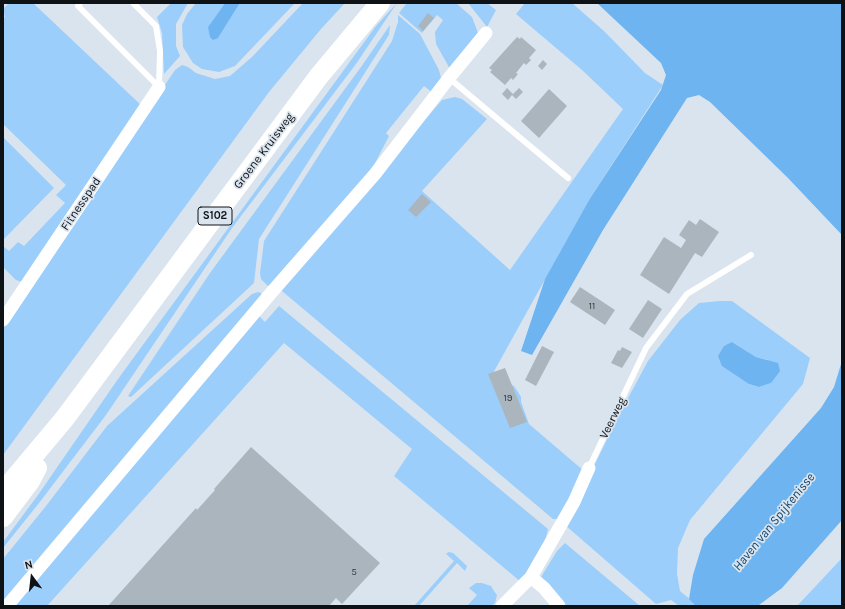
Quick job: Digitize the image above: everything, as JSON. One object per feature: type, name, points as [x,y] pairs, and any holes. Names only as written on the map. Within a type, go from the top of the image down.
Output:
[{"type":"main road","name":"Groene Kruisweg","points":[[3,492],[65,418],[319,76],[380,3]]},
{"type":"main road","name":"Groene Kruisweg","points":[[3,517],[30,481],[65,418]]},
{"type":"street","points":[[7,606],[271,293],[375,174],[449,78],[486,33]]},
{"type":"street","name":"Fitnesspad","points":[[3,320],[160,87]]},
{"type":"street","name":"Veerweg","points":[[502,606],[531,577],[574,502],[588,468]]},
{"type":"street","points":[[531,577],[544,588],[559,606]]},
{"type":"lane","points":[[80,3],[78,6],[160,87]]},
{"type":"lane","points":[[133,3],[156,26],[160,51],[160,87]]},
{"type":"lane","points":[[449,78],[568,178]]},
{"type":"lane","name":"Veerweg","points":[[588,468],[651,342],[687,294],[751,255]]},
{"type":"shaded area","points":[[9,3],[33,3],[142,106],[22,282],[16,280],[3,267],[3,246],[9,251],[18,242],[24,246],[65,203],[56,195],[66,185],[3,124],[3,19],[5,17],[3,9]]},
{"type":"shaded area","points":[[171,3],[188,3],[176,24],[176,46],[180,56],[164,74],[162,33],[157,17]]},
{"type":"shaded area","points":[[196,3],[225,3],[208,27],[218,38],[240,3],[295,3],[235,66],[219,72],[202,69],[193,63],[183,47],[182,25],[187,14]]},
{"type":"shaded area","points":[[303,3],[345,3],[321,29],[269,92],[3,455],[3,327],[175,70],[182,65],[188,67],[196,73],[215,79],[230,76],[252,57]]},
{"type":"shaded area","points":[[397,3],[356,64],[232,228],[106,415],[3,548],[3,542],[38,495],[118,379],[376,26]]},
{"type":"shaded area","points":[[407,3],[456,3],[472,17],[478,33],[450,69],[436,44],[435,32],[443,20],[437,15],[422,33],[399,13]]},
{"type":"shaded area","points":[[468,3],[487,3],[496,10],[487,27]]},
{"type":"shaded area","points":[[525,3],[572,3],[604,31],[645,73],[663,85],[589,200],[492,375],[514,386],[521,397],[521,402],[529,424],[584,471],[558,519],[553,519],[282,291],[282,287],[442,100],[455,97],[462,99],[487,119],[422,191],[510,270],[623,109],[582,70],[516,14]]},
{"type":"shaded area","points":[[398,15],[420,34],[439,70],[441,78],[438,85],[433,93],[424,86],[386,133],[389,136],[371,171],[272,285],[268,286],[261,279],[260,273],[264,241],[392,41],[398,22]]},
{"type":"shaded area","points":[[390,25],[389,35],[259,239],[254,283],[131,397],[128,396],[210,273],[361,67]]},
{"type":"shaded area","points":[[3,137],[54,188],[3,240]]},
{"type":"shaded area","points":[[258,292],[261,293],[262,297],[3,604],[3,559],[46,506],[107,426],[252,294]]},
{"type":"shaded area","points":[[732,301],[810,358],[803,384],[690,520],[678,548],[677,574],[680,591],[697,605],[679,606],[671,600],[656,604],[565,525],[621,411],[648,361],[680,320],[699,303]],"holes":[[[732,342],[756,357],[768,360],[771,383],[759,387],[749,384]]]},
{"type":"shaded area","points":[[279,306],[548,529],[543,550],[521,582],[394,476],[412,449],[284,343],[47,606],[12,606],[258,315],[265,322]]},
{"type":"shaded area","points":[[565,543],[640,606],[565,606],[541,577],[557,551]]},
{"type":"shaded area","points":[[449,552],[453,553],[467,566],[465,571],[457,563],[419,606],[414,606],[454,561],[446,554]]},
{"type":"shaded area","points":[[842,558],[842,606],[797,606],[798,605]]},
{"type":"shaded area","points":[[476,583],[491,586],[497,595],[495,603],[491,606],[467,606],[477,595],[469,588]]},
{"type":"water","points":[[225,3],[240,3],[218,38],[213,40],[210,37],[208,27]]},
{"type":"water","points":[[597,3],[842,3],[842,235],[788,178],[710,102],[699,95],[687,98],[603,230],[532,355],[521,351],[545,279],[589,200],[661,90],[666,75],[661,63]]},
{"type":"water","points":[[732,342],[756,357],[778,363],[780,371],[771,383],[759,387],[749,384],[722,366],[718,356],[724,346]]},
{"type":"water","name":"Haven van Spijkenisse","points":[[842,361],[842,520],[782,588],[759,605],[696,606],[689,599],[693,575],[704,539],[821,408],[834,387]]},
{"type":"building","points":[[428,13],[434,18],[423,31],[418,26]]},
{"type":"building","points":[[517,37],[520,39],[521,37],[536,50],[529,58],[531,60],[526,65],[524,63],[516,73],[518,74],[513,80],[511,78],[505,85],[490,72],[492,70],[489,68]]},
{"type":"building","points":[[543,60],[547,64],[542,70],[538,66]]},
{"type":"building","points":[[507,88],[513,94],[519,88],[523,92],[516,99],[512,95],[508,100],[502,94]]},
{"type":"building","points":[[549,89],[567,106],[539,138],[521,121]]},
{"type":"building","points":[[422,194],[431,202],[416,217],[408,210]]},
{"type":"building","points":[[700,219],[719,232],[702,257],[695,253],[669,294],[640,275],[664,237],[681,248],[686,240],[679,235],[689,220],[696,225]]},
{"type":"building","points":[[580,287],[615,310],[605,325],[570,302]]},
{"type":"building","points":[[648,300],[662,309],[643,338],[629,329]]},
{"type":"building","points":[[542,346],[554,352],[536,386],[525,380]]},
{"type":"building","points":[[622,347],[632,352],[622,368],[611,363],[618,350],[620,351]]},
{"type":"building","points":[[505,368],[527,422],[510,428],[488,374]]},
{"type":"building","points":[[251,447],[380,563],[342,604],[336,598],[329,606],[108,606],[196,508],[197,510],[215,490],[214,489]]}]
